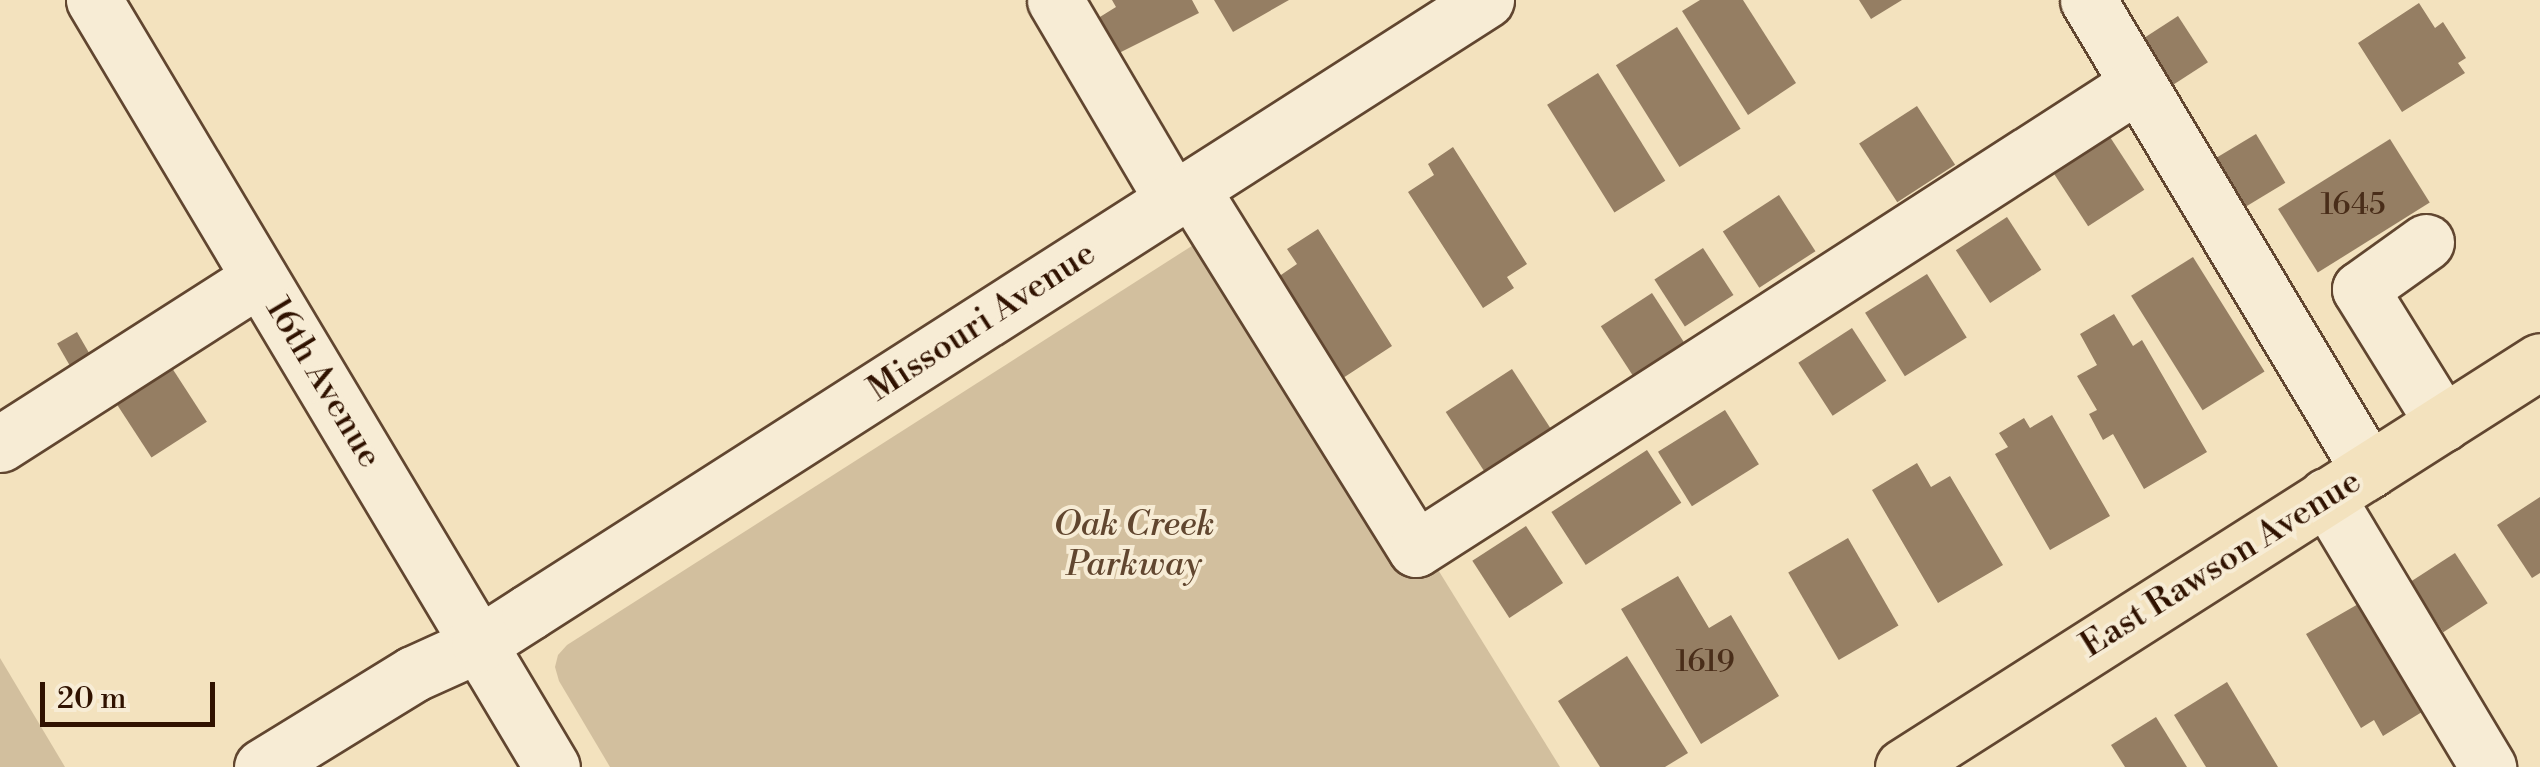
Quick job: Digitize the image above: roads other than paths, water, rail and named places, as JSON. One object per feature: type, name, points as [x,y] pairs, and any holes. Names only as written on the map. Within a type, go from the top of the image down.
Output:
[{"type":"main road","name":"East Rawson Avenue","points":[[1902,767],[2540,360]]},
{"type":"street","name":"16th Avenue","points":[[94,0],[552,767]]},
{"type":"street","points":[[1055,0],[1416,549],[2138,84]]},
{"type":"street","name":"Missouri Avenue","points":[[262,767],[412,674],[479,644],[1486,0]]},
{"type":"street","points":[[2088,0],[2138,84],[2347,483],[2488,767]]},
{"type":"street","points":[[2426,242],[2360,289],[2443,423]]},
{"type":"street","points":[[0,444],[260,278]]},
{"type":"park label","name":"Oak Creek Parkway","points":[[1134,545]]}]
